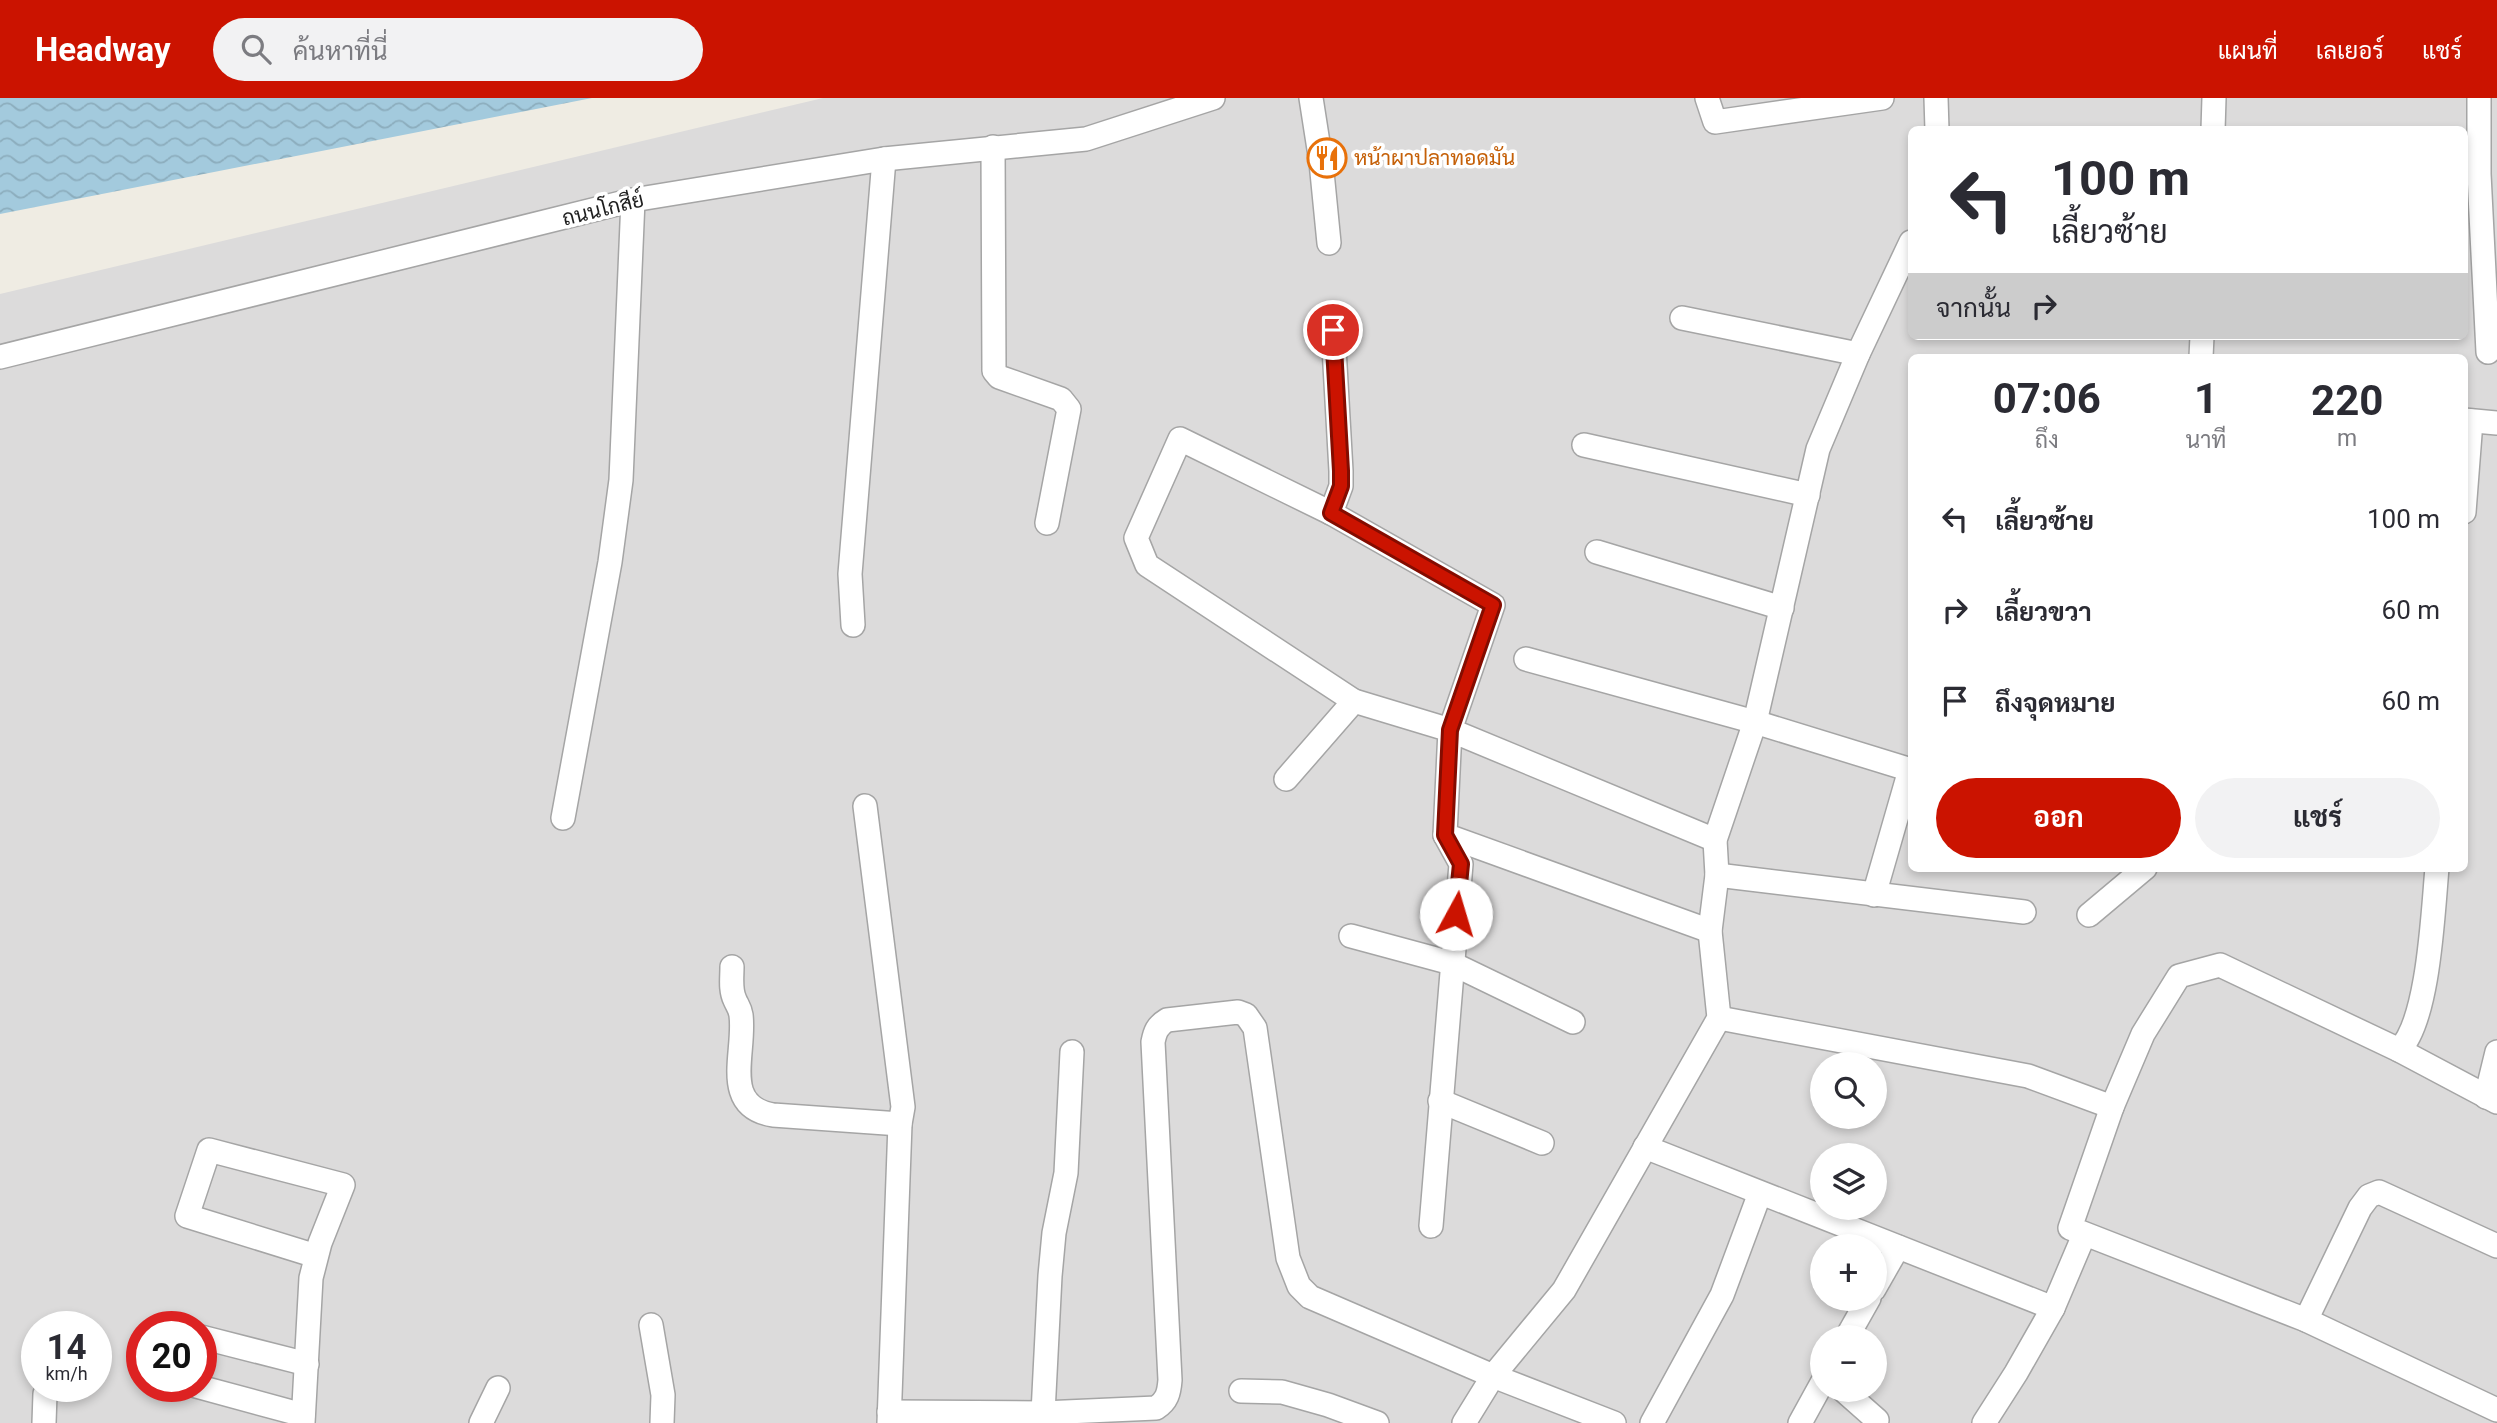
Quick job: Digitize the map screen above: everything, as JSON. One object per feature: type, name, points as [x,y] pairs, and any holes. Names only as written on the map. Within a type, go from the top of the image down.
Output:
[{"type":"street","name":"ถนนโกสีย์","points":[[0,357],[633,200],[884,159],[1086,139],[1213,98]]},
{"type":"street","points":[[1311,98],[1329,243]]},
{"type":"street","points":[[1707,98],[1715,122],[1882,98]]},
{"type":"street","points":[[1936,98],[1937,126]]},
{"type":"street","points":[[2213,126],[2214,98]]},
{"type":"street","points":[[2479,98],[2479,174],[2488,352]]},
{"type":"street","points":[[993,147],[994,370],[999,377],[1061,399],[1069,409],[1047,523]]},
{"type":"street","points":[[853,625],[850,574],[884,159]]},
{"type":"street","points":[[563,818],[610,562],[621,480],[633,200]]},
{"type":"street","points":[[1464,1423],[1493,1376],[1564,1290],[1719,1018],[1710,931],[1717,875],[1715,840],[1755,722],[1818,449],[1858,354],[1908,248]]},
{"type":"street","points":[[1682,318],[1858,354]]},
{"type":"street","points":[[1331,513],[1341,486],[1333,330]]},
{"type":"street","points":[[2468,420],[2497,423]]},
{"type":"street","points":[[1431,1226],[1461,864],[1445,835],[1450,730],[1493,605],[1331,513],[1180,439],[1136,537],[1147,565],[1354,701],[1450,730],[1715,840]]},
{"type":"street","points":[[1584,445],[1808,495]]},
{"type":"street","points":[[1597,552],[1782,608]]},
{"type":"street","points":[[1526,659],[1755,722],[1908,769]]},
{"type":"street","points":[[1286,779],[1354,701]]},
{"type":"street","points":[[1874,895],[1908,777]]},
{"type":"street","points":[[865,806],[903,1107],[900,1124],[889,1418],[1050,1416],[1156,1408],[1164,1403],[1170,1380],[1153,1042],[1155,1031],[1167,1020],[1238,1012],[1246,1015],[1255,1028],[1288,1258],[1299,1286],[1310,1297],[1493,1376],[1614,1423]]},
{"type":"street","points":[[1445,835],[1710,931]]},
{"type":"street","points":[[2090,915],[2140,872]]},
{"type":"street","points":[[2399,1050],[2407,1042],[2421,998],[2431,948],[2437,872]]},
{"type":"street","points":[[1717,875],[2024,912]]},
{"type":"street","points":[[1351,936],[1451,963],[1573,1022]]},
{"type":"street","points":[[2497,1052],[2492,1100],[2399,1050],[2220,965],[2179,976],[2143,1034],[2112,1107],[2070,1228],[2306,1320],[2497,1410]]},
{"type":"street","points":[[732,968],[732,991],[741,1017],[741,1093],[748,1105],[759,1112],[773,1115],[900,1124]]},
{"type":"street","points":[[1719,1018],[2028,1076],[2112,1107]]},
{"type":"street","points":[[1050,1416],[1052,1255],[1066,1173],[1072,1052]]},
{"type":"street","points":[[1440,1101],[1542,1143]]},
{"type":"street","points":[[1645,1147],[2053,1308]]},
{"type":"street","points":[[217,1392],[303,1419],[311,1278],[316,1256],[343,1185],[209,1150],[187,1216],[316,1256]]},
{"type":"street","points":[[2306,1320],[2360,1208],[2369,1196],[2379,1192],[2497,1246]]},
{"type":"street","points":[[1652,1423],[1722,1295],[1760,1193]]},
{"type":"street","points":[[1984,1423],[2053,1308],[2084,1235]]},
{"type":"street","points":[[1887,1266],[1898,1247]]},
{"type":"street","points":[[651,1325],[663,1395],[662,1423]]},
{"type":"street","points":[[217,1341],[307,1364]]},
{"type":"street","points":[[481,1423],[498,1388]]},
{"type":"street","points":[[1241,1391],[1282,1392],[1377,1423]]},
{"type":"street","points":[[44,1423],[45,1402]]},
{"type":"street","points":[[1800,1423],[1812,1402]]},
{"type":"street","points":[[1857,1402],[1877,1420]]},
{"type":"shaded area","points":[[823,98],[2497,98],[2497,1423],[0,1423],[0,294]]},
{"type":"water","points":[[0,98],[592,98],[0,214]]},
{"type":"place","name":"หน้าผาปลาทอดมัน","points":[[1327,158]]},
{"type":"route","points":[[1333,330],[1341,486],[1331,513],[1493,605],[1450,730],[1445,835],[1461,864],[1456,914]]}]
